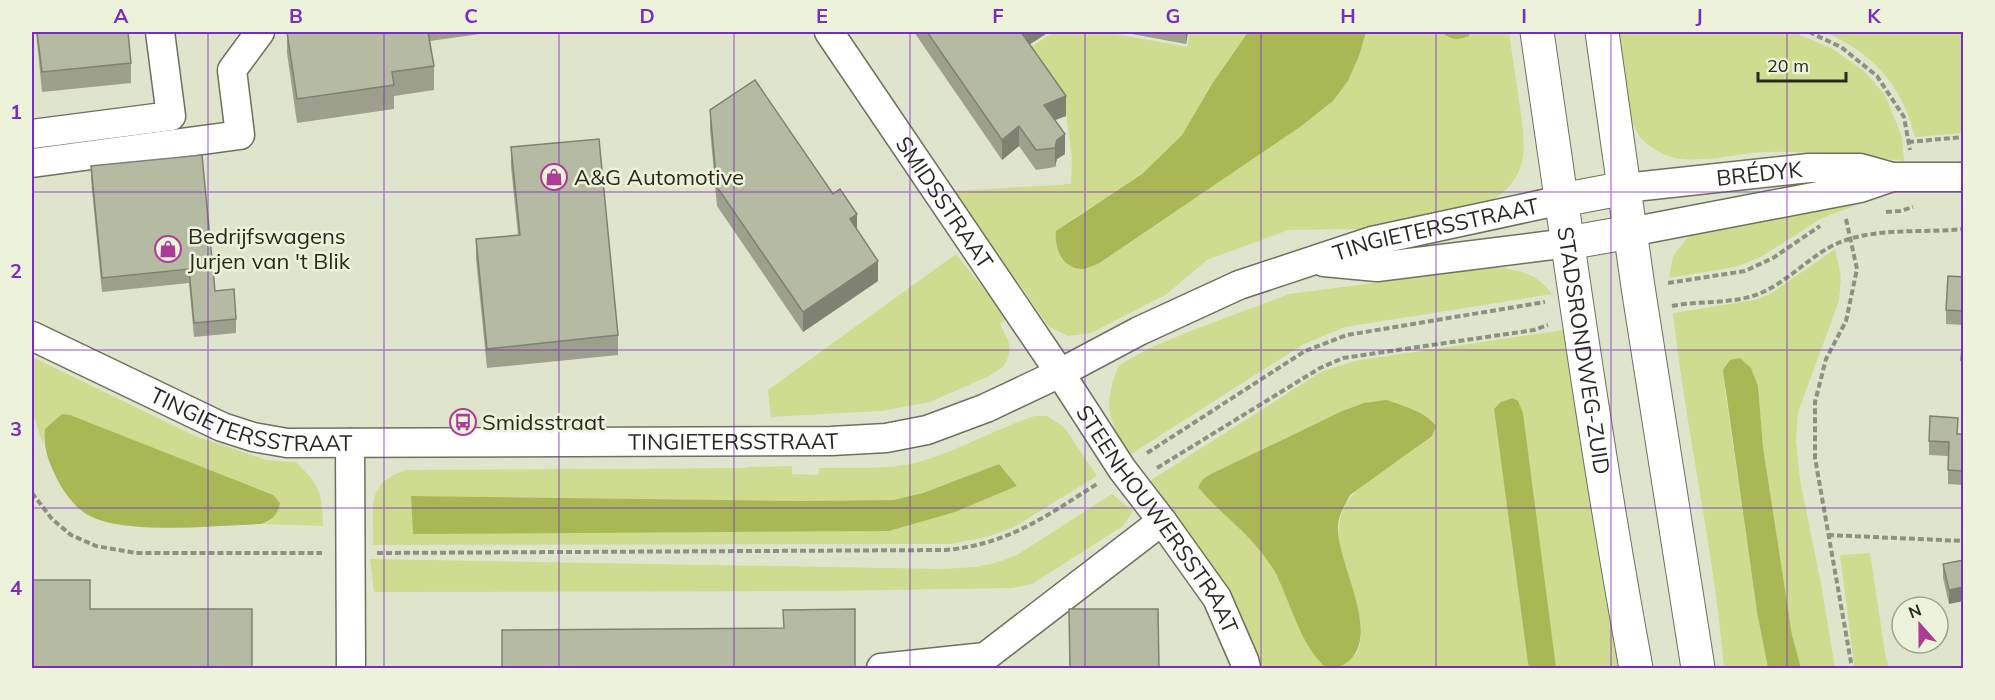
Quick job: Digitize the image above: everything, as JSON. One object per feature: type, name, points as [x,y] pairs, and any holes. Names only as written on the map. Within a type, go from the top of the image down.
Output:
[{"type":"main road","name":"STADSRONDWEG-ZUID","points":[[1537,32],[1576,297],[1636,669]]},
{"type":"main road","points":[[1602,32],[1638,287],[1698,669]]},
{"type":"main road","points":[[1562,200],[1625,188]]},
{"type":"main road","points":[[1568,243],[1630,232]]},
{"type":"street","points":[[32,134],[171,116],[160,32]]},
{"type":"street","points":[[32,163],[240,135],[232,70],[261,32]]},
{"type":"street","name":"SMIDSSTRAAT","points":[[830,32],[1060,373]]},
{"type":"street","name":"BRÉDYK","points":[[1625,188],[1809,168],[1860,168],[1892,177],[1964,177]]},
{"type":"street","name":"BRÉDYK","points":[[1630,232],[1860,188],[1892,177]]},
{"type":"street","name":"TINGIETERSSTRAAT","points":[[32,336],[222,427],[253,437],[287,443],[831,441],[886,438],[927,430],[986,408],[1060,373],[1138,331],[1239,285],[1372,241],[1562,200]]},
{"type":"street","name":"TINGIETERSSTRAAT","points":[[1312,261],[1377,267],[1568,243]]},
{"type":"street","name":"STEENHOUWERSSTRAAT","points":[[1060,373],[1127,476],[1217,598],[1246,669]]},
{"type":"street","points":[[350,443],[351,669]]},
{"type":"street","points":[[881,669],[985,657],[1162,521]]},
{"type":"path","points":[[1809,32],[1841,47],[1877,76],[1904,117],[1908,142],[1964,137]]},
{"type":"path","points":[[1834,221],[1846,218],[1857,269],[1846,321],[1826,358],[1815,402],[1815,458],[1852,669]]},
{"type":"path","points":[[1638,287],[1745,271],[1773,258],[1823,224]]},
{"type":"path","points":[[1672,306],[1707,304],[1749,297],[1763,292],[1828,247],[1850,238],[1889,232],[1964,229]]},
{"type":"path","points":[[1127,476],[1305,351],[1338,338],[1368,330],[1576,297]]},
{"type":"path","points":[[32,494],[52,519],[71,535],[96,546],[136,553],[954,550],[970,548],[1011,535],[1032,525],[1127,476],[1320,368],[1343,358],[1534,330],[1553,324]]},
{"type":"path","points":[[1828,535],[1964,541]]},
{"type":"shaded area","points":[[1054,32],[1105,32],[1187,47],[1190,32],[1248,32],[1212,84],[1182,135],[1142,174],[1070,221],[1084,269],[1098,264],[1300,127],[1333,101],[1348,81],[1366,32],[1441,32],[1450,39],[1469,36],[1469,32],[1509,32],[1523,133],[1522,161],[1518,174],[1510,185],[1499,196],[1483,205],[1364,229],[1288,230],[1207,260],[1167,294],[1091,333],[1068,336],[1049,327],[954,191],[1071,184],[1072,159],[1066,113],[1023,52]]},
{"type":"shaded area","points":[[1248,32],[1366,32],[1348,81],[1333,101],[1300,127],[1098,264],[1084,269],[1070,266],[1058,251],[1056,231],[1142,174],[1182,135],[1212,84]]},
{"type":"shaded area","points":[[1441,32],[1469,32],[1469,36],[1454,39]]},
{"type":"shaded area","points":[[1617,32],[1793,32],[1833,49],[1864,71],[1885,95],[1902,137],[1904,161],[1801,152],[1767,152],[1691,160],[1664,154],[1641,138],[1631,117]]},
{"type":"shaded area","points":[[1825,32],[1963,32],[1963,133],[1915,137],[1902,101],[1883,73],[1858,50]]},
{"type":"shaded area","points":[[1853,197],[1854,206],[1822,218],[1761,257],[1735,267],[1669,278],[1673,256],[1688,237],[1711,222]]},
{"type":"shaded area","points":[[1835,249],[1841,276],[1839,301],[1798,412],[1796,441],[1800,480],[1835,668],[1801,668],[1792,635],[1763,447],[1758,386],[1725,390],[1757,612],[1768,668],[1724,668],[1714,579],[1673,313],[1754,300],[1770,294]]},
{"type":"shaded area","points":[[956,254],[1007,318],[1000,324],[1010,350],[1003,367],[989,376],[930,402],[881,411],[771,417],[768,390]]},
{"type":"shaded area","points":[[1497,267],[1528,274],[1540,281],[1552,294],[1345,327],[1304,344],[1131,454],[1116,431],[1109,402],[1119,365],[1150,348],[1289,294]]},
{"type":"shaded area","points":[[1563,330],[1621,668],[1556,668],[1494,410],[1529,668],[1259,668],[1246,627],[1234,601],[1151,480],[1321,372],[1354,361]],"holes":[[[1364,403],[1364,484],[1349,500],[1341,516],[1339,533],[1341,551],[1357,606],[1361,632],[1357,653],[1343,665],[1277,577],[1265,554],[1203,479],[1342,411]]]},
{"type":"shaded area","points":[[32,357],[195,436],[266,460],[296,462],[318,490],[322,505],[323,526],[261,524],[272,520],[45,429],[43,445],[32,410]]},
{"type":"shaded area","points":[[1740,358],[1751,368],[1758,386],[1763,447],[1792,635],[1801,668],[1768,668],[1757,612],[1723,370],[1730,360]]},
{"type":"shaded area","points":[[1513,398],[1518,401],[1523,413],[1556,668],[1529,668],[1528,663],[1494,409],[1501,402]]},
{"type":"shaded area","points":[[1386,400],[1420,413],[1436,426],[1432,436],[1350,495],[1342,511],[1338,525],[1340,544],[1356,601],[1360,620],[1360,637],[1356,652],[1345,664],[1327,668],[1318,660],[1304,638],[1269,563],[1251,540],[1198,487],[1203,479],[1211,474],[1342,411],[1364,403]]},
{"type":"shaded area","points":[[62,414],[70,415],[273,495],[280,503],[276,514],[261,524],[172,528],[125,525],[88,515],[78,508],[66,493],[56,477],[47,453],[45,429]]},
{"type":"shaded area","points":[[1035,416],[1047,416],[1064,427],[1097,476],[1014,527],[987,537],[950,544],[373,545],[373,510],[377,491],[392,476],[406,470],[792,466],[792,474],[818,475],[819,468],[880,467],[915,463],[946,453]],"holes":[[[999,464],[1017,486],[955,512],[889,531],[413,533],[411,496],[895,500],[923,493]]]},
{"type":"shaded area","points":[[999,464],[1017,486],[955,512],[889,531],[413,534],[411,496],[894,500],[923,493]]},
{"type":"shaded area","points":[[1112,494],[1133,511],[1123,526],[1032,584],[1012,588],[827,591],[374,592],[370,559],[943,569],[975,567],[1017,555]]},
{"type":"shaded area","points":[[1870,553],[1889,668],[1855,668],[1854,664],[1840,555]]},
{"type":"building","points":[[37,32],[128,32],[131,63],[42,72]]},
{"type":"building","points":[[287,32],[428,32],[434,66],[392,72],[394,85],[297,99]]},
{"type":"building","points":[[927,32],[1021,32],[1066,96],[1044,105],[1065,134],[1057,140],[1055,148],[1036,150],[1019,126],[1002,140]]},
{"type":"building","points":[[755,80],[833,194],[840,189],[857,214],[850,219],[878,261],[803,312],[717,187],[710,110]]},
{"type":"building","points":[[599,139],[618,335],[487,349],[476,239],[520,235],[511,147]]},
{"type":"building","points":[[202,155],[215,291],[234,289],[236,319],[194,323],[189,269],[102,278],[91,166]]},
{"type":"building","points":[[1948,276],[1964,277],[1964,311],[1946,310]]},
{"type":"building","points":[[1964,321],[1964,360],[1961,360]]},
{"type":"building","points":[[1930,416],[1958,418],[1957,434],[1964,434],[1964,471],[1948,470],[1949,442],[1929,441]]},
{"type":"building","points":[[1964,560],[1964,587],[1949,590],[1943,564]]},
{"type":"building","points":[[32,580],[90,580],[90,609],[252,609],[252,667],[264,667],[264,669],[32,669]]},
{"type":"building","points":[[855,609],[855,669],[502,669],[502,630],[784,628],[783,610]]},
{"type":"building","points":[[1069,609],[1158,609],[1159,669],[1070,669]]},
{"type":"place","name":"A&G Automotive","points":[[554,177]]},
{"type":"place","name":"Bedrijfswagens Jurjen van 't Blik","points":[[168,249]]},
{"type":"place","name":"Smidsstraat","points":[[463,422]]}]
